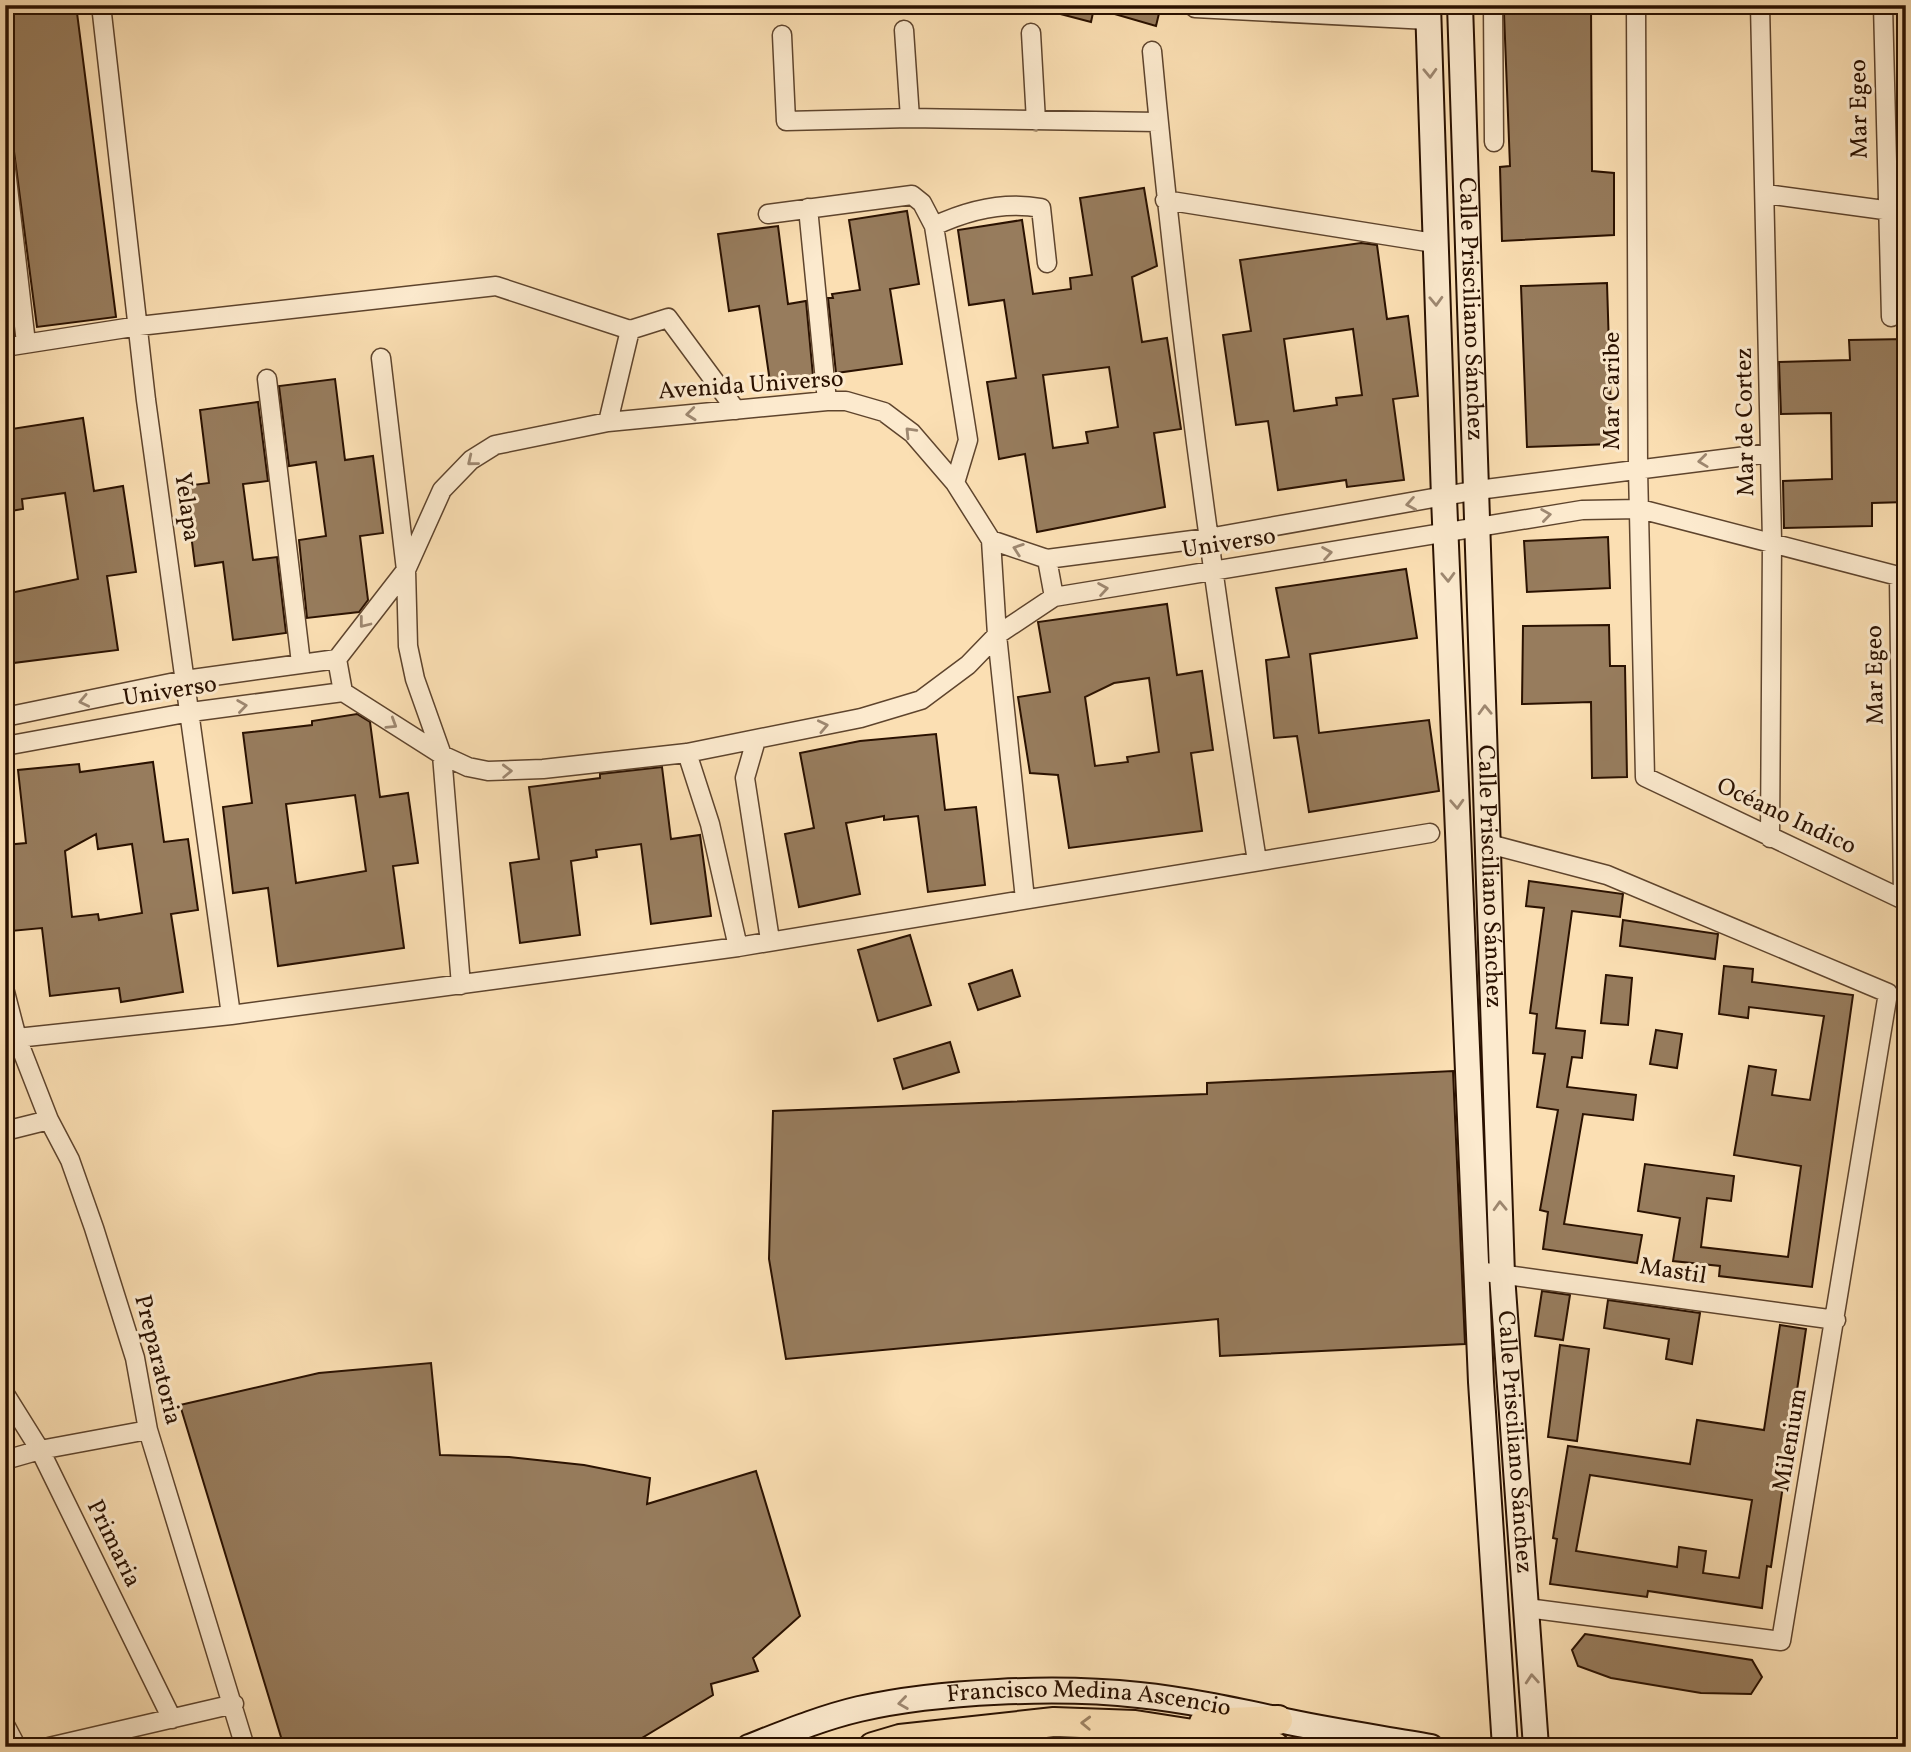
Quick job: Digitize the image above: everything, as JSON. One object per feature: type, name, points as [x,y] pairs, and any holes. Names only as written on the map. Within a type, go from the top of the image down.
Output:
[{"type":"highway","name":"Francisco Medina Ascencio","points":[[873,1747],[900,1739],[1054,1722],[1277,1733]]},
{"type":"main road","name":"Calle Prisciliano Sánchez","points":[[1460,5],[1502,1275],[1536,1747]]},
{"type":"main road","name":"Calle Prisciliano Sánchez","points":[[1428,12],[1434,243],[1477,1271],[1505,1747]]},
{"type":"main road","name":"Francisco Medina Ascencio","points":[[749,1747],[812,1723],[863,1708],[975,1694],[1138,1695],[1237,1709],[1277,1733],[1431,1747]]},
{"type":"street","name":"Yelapa","points":[[101,5],[139,326],[231,1015]]},
{"type":"street","points":[[1195,5],[1195,8],[1428,12]]},
{"type":"street","points":[[1493,5],[1494,142]]},
{"type":"street","name":"Mar Caribe","points":[[1636,5],[1638,469],[1644,777]]},
{"type":"street","name":"Mar de Cortez","points":[[1760,5],[1772,541],[1770,838]]},
{"type":"street","name":"Mar Egeo","points":[[1883,5],[1886,212],[1891,317]]},
{"type":"street","points":[[904,30],[910,118]]},
{"type":"street","points":[[1031,33],[1036,121]]},
{"type":"street","points":[[782,35],[786,121],[910,118],[1158,122]]},
{"type":"street","points":[[1152,51],[1165,200],[1208,538],[1257,861]]},
{"type":"street","points":[[5,161],[26,343]]},
{"type":"street","points":[[1766,194],[1906,214]]},
{"type":"street","points":[[768,214],[912,195],[922,203],[933,226],[968,440],[955,483]]},
{"type":"street","points":[[1165,200],[1434,243]]},
{"type":"street","points":[[933,226],[961,213],[1021,204],[1041,208],[1047,263]]},
{"type":"street","points":[[808,208],[827,401]]},
{"type":"street","points":[[5,347],[139,326],[496,286],[630,330],[668,318],[736,410]]},
{"type":"street","points":[[608,422],[630,330]]},
{"type":"street","points":[[381,358],[406,570],[337,659],[343,692],[442,755],[468,767],[488,771],[543,769],[687,753],[861,718],[922,701],[968,665],[998,635]]},
{"type":"street","points":[[267,379],[301,663]]},
{"type":"street","name":"Avenida Universo","points":[[461,985],[442,755],[415,679],[408,646],[406,570],[442,490],[471,460],[495,445],[608,422],[827,401],[859,404],[892,417],[912,433],[955,483],[991,540],[1025,899]]},
{"type":"street","name":"Universo","points":[[991,540],[1047,559],[1208,538],[1478,490],[1770,453]]},
{"type":"street","name":"Universo","points":[[998,635],[1054,597],[1582,510],[1640,509],[1903,577]]},
{"type":"street","points":[[1047,559],[1054,597]]},
{"type":"street","name":"Mar Egeo","points":[[1903,577],[1905,901]]},
{"type":"street","name":"Universo","points":[[5,717],[185,680],[337,659]]},
{"type":"street","name":"Universo","points":[[5,746],[191,712],[343,692]]},
{"type":"street","points":[[756,740],[745,778],[770,940]]},
{"type":"street","points":[[687,753],[710,824],[738,947]]},
{"type":"street","name":"Océano Indico","points":[[1644,777],[1905,901]]},
{"type":"street","points":[[17,1038],[231,1015],[738,947],[1430,834]]},
{"type":"street","name":"Milenium","points":[[1489,844],[1607,875],[1888,993],[1781,1641],[1527,1608]]},
{"type":"street","name":"Preparatoria","points":[[5,992],[17,1038],[49,1119],[70,1160],[99,1241],[135,1358],[148,1430],[245,1747]]},
{"type":"street","points":[[5,1131],[49,1119]]},
{"type":"street","name":"Mastil","points":[[1477,1271],[1836,1320]]},
{"type":"street","name":"Primaria","points":[[5,1394],[40,1450],[172,1718]]},
{"type":"street","points":[[5,1460],[40,1450],[148,1430]]},
{"type":"street","points":[[49,1747],[234,1704]]},
{"type":"street","points":[[5,1728],[15,1747]]},
{"type":"building","points":[[5,5],[76,5],[116,317],[37,327],[5,83]]},
{"type":"building","points":[[1046,5],[1161,5],[1156,26],[1094,8],[1091,22],[1045,10]]},
{"type":"building","points":[[1562,5],[1591,5],[1592,171],[1614,173],[1614,235],[1502,241],[1500,167],[1510,166],[1504,13],[1562,12]]},
{"type":"building","points":[[1144,188],[1157,266],[1132,277],[1142,342],[1167,338],[1181,429],[1154,433],[1165,507],[1037,532],[1025,454],[999,459],[987,382],[1016,378],[1004,300],[969,305],[958,230],[1022,220],[1033,294],[1071,289],[1070,278],[1092,275],[1080,198]],"holes":[[[1109,367],[1118,427],[1086,432],[1088,443],[1053,448],[1043,375]]]},
{"type":"building","points":[[907,211],[919,284],[890,289],[902,364],[836,373],[828,298],[833,298],[832,294],[860,290],[849,220]]},
{"type":"building","points":[[778,226],[788,304],[806,301],[813,376],[770,382],[759,306],[729,311],[718,234]]},
{"type":"building","points":[[1361,243],[1377,245],[1387,319],[1408,316],[1418,396],[1393,399],[1404,480],[1347,487],[1346,480],[1278,490],[1268,421],[1236,425],[1223,335],[1251,331],[1240,260]],"holes":[[[1353,329],[1362,395],[1336,398],[1337,405],[1294,411],[1284,339]]]},
{"type":"building","points":[[1607,283],[1612,444],[1527,447],[1521,286]]},
{"type":"building","points":[[1906,339],[1906,502],[1872,503],[1872,526],[1784,528],[1783,481],[1832,479],[1831,413],[1781,414],[1779,362],[1850,360],[1849,340]]},
{"type":"building","points":[[335,379],[345,460],[373,456],[383,533],[360,536],[368,600],[359,612],[307,618],[299,540],[326,536],[316,462],[289,466],[279,386]]},
{"type":"building","points":[[258,402],[268,481],[243,484],[253,560],[277,557],[286,633],[233,640],[223,562],[195,566],[185,486],[209,483],[200,410]]},
{"type":"building","points":[[83,418],[94,491],[123,486],[136,572],[107,576],[118,650],[5,664],[5,594],[78,579],[65,493],[22,499],[23,509],[5,512],[5,430]]},
{"type":"building","points":[[1608,537],[1610,588],[1527,592],[1524,541]]},
{"type":"building","points":[[1406,569],[1417,638],[1310,654],[1319,733],[1429,720],[1439,791],[1309,812],[1297,736],[1274,738],[1266,660],[1289,657],[1276,588]]},
{"type":"building","points":[[1167,604],[1177,675],[1202,671],[1213,750],[1191,753],[1202,831],[1069,848],[1058,775],[1030,773],[1018,697],[1050,692],[1038,622]],"holes":[[[1149,678],[1159,752],[1127,757],[1128,762],[1095,766],[1085,697],[1114,683]]]},
{"type":"building","points":[[1609,625],[1610,666],[1625,666],[1627,777],[1592,778],[1591,702],[1522,704],[1523,626]]},
{"type":"building","points":[[357,714],[370,722],[380,797],[408,793],[418,863],[393,866],[404,948],[278,966],[268,888],[233,893],[223,807],[252,803],[243,733],[312,725],[312,721]],"holes":[[[355,795],[366,871],[296,883],[286,804]]]},
{"type":"building","points":[[936,734],[945,810],[976,807],[985,885],[928,892],[918,816],[884,820],[884,816],[846,823],[860,894],[799,907],[785,834],[814,828],[800,753],[860,741]]},
{"type":"building","points":[[153,762],[164,842],[188,839],[198,910],[171,914],[183,992],[121,1002],[119,988],[50,996],[42,928],[11,931],[5,845],[26,843],[18,770],[79,764],[80,772]],"holes":[[[96,834],[98,849],[132,844],[142,913],[99,920],[98,914],[72,917],[65,851]]]},
{"type":"building","points":[[662,767],[671,839],[700,835],[711,916],[651,924],[641,844],[596,850],[597,857],[571,861],[580,935],[520,943],[510,863],[539,859],[529,787],[600,778],[600,774]]},
{"type":"building","points":[[1529,881],[1623,894],[1620,917],[1572,911],[1556,1028],[1585,1031],[1582,1058],[1572,1057],[1567,1087],[1636,1095],[1633,1120],[1583,1114],[1564,1224],[1642,1235],[1637,1263],[1543,1249],[1548,1212],[1540,1210],[1558,1110],[1537,1107],[1545,1054],[1533,1053],[1537,1014],[1530,1013],[1544,908],[1526,906]]},
{"type":"building","points":[[1623,920],[1718,934],[1715,959],[1620,946]]},
{"type":"building","points":[[910,935],[931,1005],[878,1021],[858,950]]},
{"type":"building","points":[[1724,966],[1753,969],[1752,982],[1853,995],[1812,1287],[1719,1276],[1720,1266],[1673,1261],[1680,1218],[1638,1211],[1645,1164],[1734,1176],[1731,1201],[1707,1198],[1701,1247],[1788,1257],[1801,1166],[1734,1155],[1749,1066],[1776,1070],[1772,1095],[1810,1100],[1824,1016],[1749,1007],[1748,1018],[1719,1014]]},
{"type":"building","points":[[1012,970],[1020,996],[978,1010],[969,984]]},
{"type":"building","points":[[1606,975],[1632,978],[1628,1025],[1601,1023]]},
{"type":"building","points":[[1656,1030],[1682,1034],[1677,1068],[1650,1064]]},
{"type":"building","points":[[950,1042],[959,1072],[903,1089],[894,1059]]},
{"type":"building","points":[[1453,1071],[1465,1344],[1220,1356],[1218,1319],[786,1359],[769,1259],[773,1111],[1207,1094],[1207,1083]]},
{"type":"building","points":[[1542,1291],[1570,1295],[1563,1340],[1535,1336]]},
{"type":"building","points":[[1608,1300],[1700,1313],[1692,1364],[1666,1359],[1669,1339],[1604,1328]]},
{"type":"building","points":[[1780,1325],[1806,1329],[1771,1567],[1767,1566],[1762,1608],[1648,1591],[1647,1597],[1550,1584],[1557,1539],[1553,1538],[1568,1446],[1690,1464],[1697,1420],[1764,1430]],"holes":[[[1590,1475],[1752,1500],[1739,1578],[1703,1573],[1706,1551],[1679,1547],[1677,1567],[1576,1551]]]},
{"type":"building","points":[[1560,1345],[1589,1349],[1577,1441],[1548,1437]]},
{"type":"building","points":[[431,1363],[440,1455],[509,1457],[584,1465],[650,1478],[647,1504],[756,1471],[800,1616],[753,1658],[758,1671],[711,1684],[713,1695],[627,1747],[284,1747],[180,1405],[319,1373]]},
{"type":"building","points":[[1585,1634],[1752,1660],[1762,1677],[1751,1694],[1701,1693],[1611,1678],[1578,1666],[1572,1650]]}]
